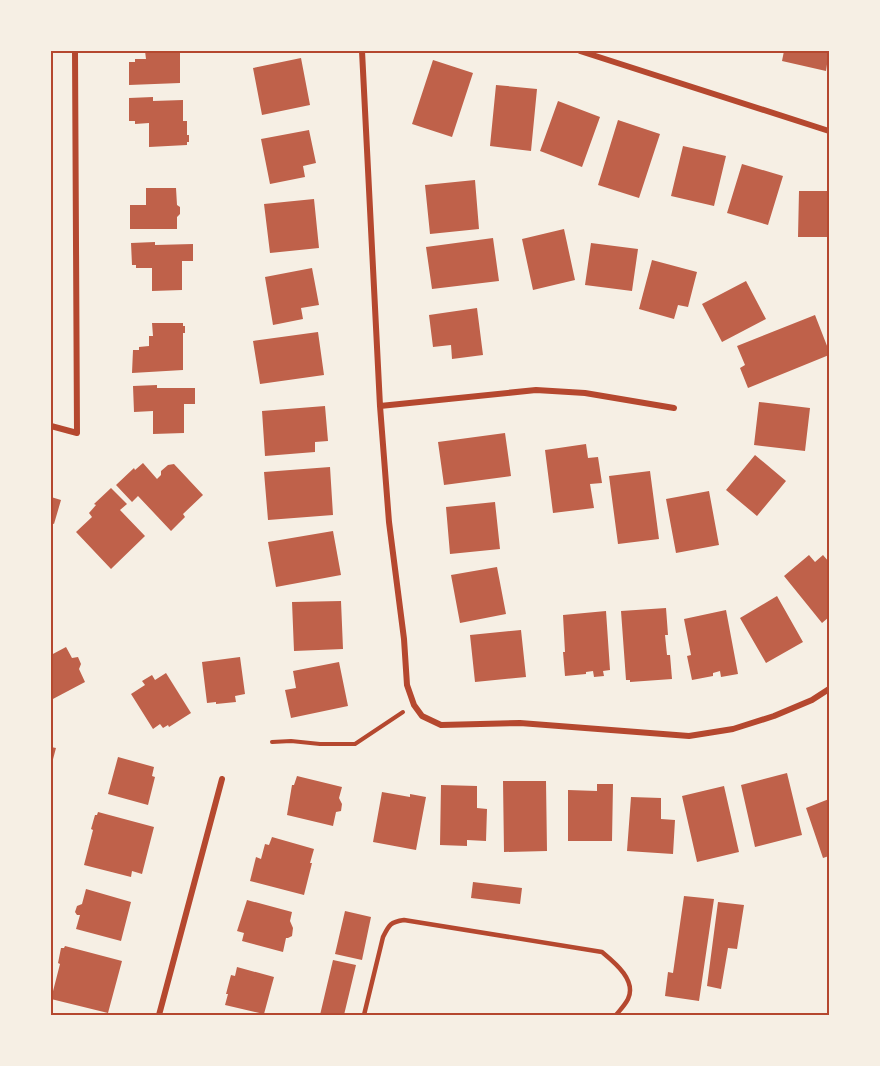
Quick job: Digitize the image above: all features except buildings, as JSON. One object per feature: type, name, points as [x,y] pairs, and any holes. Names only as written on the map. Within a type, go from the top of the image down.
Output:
[{"type":"street","points":[[51,426],[77,433],[75,51]]},
{"type":"street","points":[[362,51],[380,406],[389,522],[404,639],[407,685],[414,705],[422,716],[441,725],[520,723],[689,736],[733,729],[774,716],[812,700],[829,689]]},
{"type":"street","points":[[580,51],[829,131]]},
{"type":"street","points":[[380,406],[536,390],[585,393],[674,408]]},
{"type":"street","points":[[159,1015],[222,779]]},
{"type":"lane","points":[[364,1015],[383,937],[388,926],[396,921],[404,920],[602,952],[618,965],[627,978],[630,991],[628,999],[616,1015]]},
{"type":"path","points":[[272,742],[355,744],[414,705]]}]
